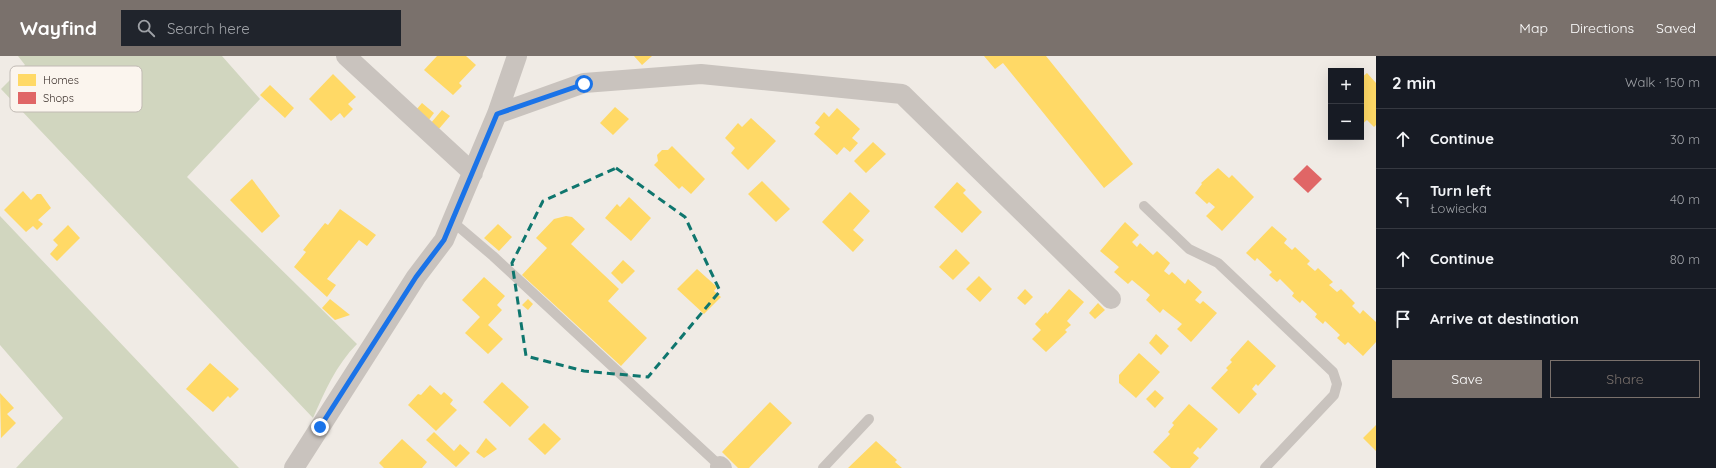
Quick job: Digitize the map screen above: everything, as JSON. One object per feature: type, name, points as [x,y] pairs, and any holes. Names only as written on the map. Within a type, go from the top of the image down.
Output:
[{"type":"street","points":[[346,56],[473,173]]},
{"type":"street","points":[[294,468],[416,277],[444,240],[453,222],[497,114],[517,56]]},
{"type":"street","points":[[497,114],[584,84],[701,74],[902,94],[1111,299]]},
{"type":"lane","points":[[1144,206],[1189,249],[1218,262],[1333,372],[1337,384],[1334,395],[1265,468]]},
{"type":"lane","points":[[453,222],[493,256],[721,467]]},
{"type":"lane","points":[[823,468],[869,419]]},
{"type":"highlighted area","points":[[616,168],[685,217],[720,291],[648,377],[584,371],[526,356],[512,263],[543,201]]},
{"type":"green space","points":[[18,56],[222,56],[260,99],[187,177],[357,344],[337,370],[313,418],[23,112],[142,112],[142,66],[24,66],[25,65]]},
{"type":"green space","points":[[10,80],[10,98],[1,89]]},
{"type":"green space","points":[[0,216],[239,468],[16,468],[63,418],[0,345]]},
{"type":"building: Homes","points":[[437,56],[466,56],[476,65],[459,83],[462,86],[453,95],[424,70]]},
{"type":"building: Homes","points":[[634,56],[652,56],[642,65]]},
{"type":"building: Homes","points":[[984,56],[1046,56],[1133,164],[1104,188],[1003,63],[995,69]]},
{"type":"building: Homes","points":[[1367,73],[1376,83],[1376,125],[1374,127],[1367,120],[1364,122],[1364,76]]},
{"type":"building: Homes","points":[[333,74],[356,97],[348,104],[353,109],[344,118],[340,113],[331,121],[309,99]]},
{"type":"building: Homes","points":[[270,85],[294,108],[285,118],[260,95]]},
{"type":"building: Homes","points":[[422,103],[434,113],[428,121],[416,110]]},
{"type":"building: Homes","points":[[615,107],[629,119],[613,135],[600,123]]},
{"type":"building: Homes","points":[[837,108],[860,129],[852,138],[858,143],[850,152],[844,147],[837,155],[814,134],[820,127],[815,123],[824,112],[829,117]]},
{"type":"building: Homes","points":[[442,110],[450,116],[438,130],[430,124]]},
{"type":"building: Homes","points":[[751,118],[776,141],[748,170],[731,153],[735,148],[725,138],[738,123],[742,127]]},
{"type":"building: Homes","points":[[873,142],[886,154],[866,173],[854,161]]},
{"type":"building: Homes","points":[[672,146],[705,179],[691,194],[682,186],[679,189],[654,165],[658,161],[657,155],[662,150],[668,150]]},
{"type":"building: Homes","points":[[1218,168],[1229,178],[1232,175],[1254,197],[1222,231],[1206,216],[1215,207],[1209,202],[1207,204],[1195,193],[1202,184],[1201,183]]},
{"type":"building: Homes","points":[[252,179],[280,216],[262,233],[230,200]]},
{"type":"building: Homes","points":[[762,181],[790,209],[776,222],[748,194]]},
{"type":"building: Homes","points":[[957,182],[966,190],[963,193],[982,212],[962,233],[934,207]]},
{"type":"building: Homes","points":[[23,191],[31,200],[37,194],[41,194],[51,208],[38,220],[43,224],[37,230],[33,226],[26,232],[4,210]]},
{"type":"building: Homes","points":[[850,192],[870,211],[853,230],[864,240],[853,252],[822,222]]},
{"type":"building: Homes","points":[[629,197],[651,218],[631,241],[605,218],[617,204],[620,207]]},
{"type":"building: Homes","points":[[340,209],[376,235],[367,246],[359,240],[327,279],[336,285],[327,297],[294,267],[306,252],[303,250],[325,223],[328,225]]},
{"type":"building: Homes","points":[[566,216],[572,217],[585,229],[571,244],[619,289],[608,301],[647,338],[621,366],[522,275],[547,248],[536,238],[554,219]]},
{"type":"building: Homes","points":[[1125,222],[1139,235],[1132,242],[1137,247],[1140,243],[1153,255],[1157,251],[1170,263],[1164,271],[1169,275],[1172,272],[1185,284],[1188,279],[1202,292],[1195,300],[1200,304],[1203,301],[1217,313],[1191,342],[1177,329],[1182,324],[1163,309],[1160,313],[1146,300],[1150,295],[1132,280],[1128,284],[1114,272],[1119,267],[1100,251]]},
{"type":"building: Homes","points":[[498,224],[512,237],[499,251],[484,238]]},
{"type":"building: Homes","points":[[68,225],[80,238],[57,261],[50,254],[58,245],[53,240]]},
{"type":"building: Homes","points":[[1272,226],[1287,239],[1284,243],[1292,250],[1295,247],[1310,261],[1307,264],[1315,271],[1318,268],[1333,282],[1329,285],[1337,292],[1341,289],[1355,303],[1352,306],[1360,314],[1363,310],[1376,322],[1376,342],[1363,356],[1348,342],[1345,345],[1337,338],[1340,335],[1325,321],[1323,324],[1315,317],[1317,314],[1302,300],[1300,303],[1292,296],[1294,293],[1280,279],[1277,282],[1269,275],[1272,272],[1257,258],[1255,261],[1246,253]]},
{"type":"building: Homes","points":[[956,249],[970,263],[953,280],[939,267]]},
{"type":"building: Homes","points":[[623,260],[635,271],[622,284],[611,273]]},
{"type":"building: Homes","points":[[697,269],[717,287],[714,291],[721,297],[704,314],[677,289]]},
{"type":"building: Homes","points":[[979,276],[992,289],[980,302],[966,289]]},
{"type":"building: Homes","points":[[484,277],[505,296],[497,305],[502,310],[488,325],[503,339],[488,354],[465,333],[480,317],[462,300]]},
{"type":"building: Homes","points":[[1025,289],[1033,297],[1025,305],[1017,298]]},
{"type":"building: Homes","points":[[1069,289],[1084,302],[1067,321],[1071,325],[1065,330],[1067,332],[1046,352],[1032,339],[1041,330],[1035,324],[1046,312],[1047,314]]},
{"type":"building: Homes","points":[[330,299],[350,315],[335,320],[322,308]]},
{"type":"building: Homes","points":[[528,299],[533,304],[528,310],[522,305]]},
{"type":"building: Homes","points":[[1098,303],[1105,310],[1095,319],[1089,313]]},
{"type":"building: Homes","points":[[1156,334],[1169,346],[1161,355],[1149,343]]},
{"type":"building: Homes","points":[[1248,340],[1276,366],[1258,386],[1256,384],[1252,389],[1257,394],[1239,414],[1211,388],[1228,370],[1226,368],[1232,362],[1230,360]]},
{"type":"building: Homes","points":[[1139,353],[1160,372],[1136,398],[1119,383],[1119,375]]},
{"type":"building: Homes","points":[[210,363],[239,389],[230,398],[228,396],[213,412],[186,389]]},
{"type":"building: Homes","points":[[502,382],[529,407],[510,427],[483,402]]},
{"type":"building: Homes","points":[[430,385],[441,395],[444,392],[453,400],[450,404],[457,410],[436,431],[408,405],[418,394],[421,395]]},
{"type":"building: Homes","points":[[1155,390],[1164,398],[1155,408],[1146,399]]},
{"type":"building: Homes","points":[[0,393],[14,408],[7,414],[16,423],[1,438]]},
{"type":"building: Homes","points":[[770,402],[792,423],[749,468],[738,468],[722,452]]},
{"type":"building: Homes","points":[[1189,404],[1218,429],[1200,449],[1198,447],[1193,453],[1199,458],[1190,468],[1171,468],[1153,452],[1170,434],[1168,432],[1174,425],[1172,423]]},
{"type":"building: Homes","points":[[544,423],[561,439],[545,455],[528,439]]},
{"type":"building: Homes","points":[[1376,425],[1376,451],[1363,438]]},
{"type":"building: Homes","points":[[434,432],[454,451],[460,444],[470,453],[456,467],[426,440]]},
{"type":"building: Homes","points":[[486,438],[497,449],[484,458],[476,452]]},
{"type":"building: Homes","points":[[402,439],[427,462],[422,468],[384,468],[379,463]]},
{"type":"building: Homes","points":[[876,441],[897,460],[895,462],[902,468],[848,468]]},
{"type":"building: Shops","points":[[1307,165],[1322,179],[1308,193],[1293,179]]},
{"type":"route","points":[[320,427],[416,277],[444,240],[453,222],[497,114],[584,84]]}]
